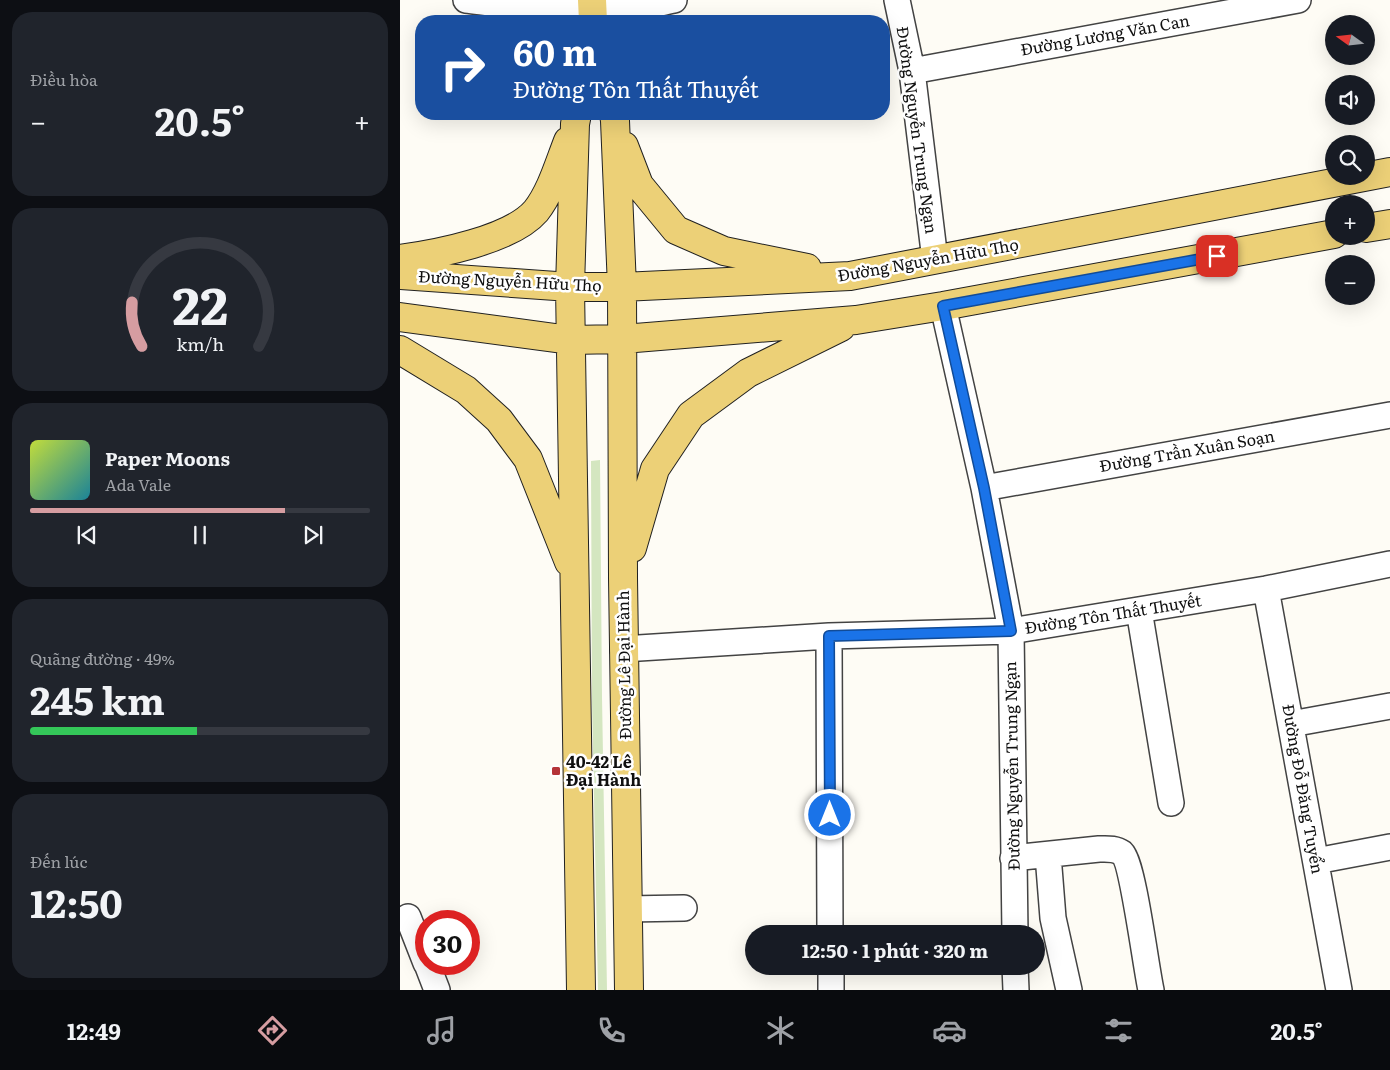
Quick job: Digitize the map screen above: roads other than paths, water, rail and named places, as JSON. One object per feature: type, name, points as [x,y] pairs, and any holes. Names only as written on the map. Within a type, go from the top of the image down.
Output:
[{"type":"main road","points":[[400,259],[435,254],[482,240],[516,226],[535,211],[548,190],[576,120]]},
{"type":"main road","points":[[576,120],[570,340],[581,990]]},
{"type":"main road","name":"Đường Lê Đại Hành","points":[[615,120],[623,339],[623,649],[628,990]]},
{"type":"main road","points":[[616,120],[639,186],[676,230],[724,251],[850,276]]},
{"type":"main road","name":"Đường Nguyễn Hữu Thọ","points":[[400,274],[570,288],[850,276],[1390,172]]},
{"type":"main road","points":[[1375,226],[1390,224]]},
{"type":"main road","points":[[400,317],[570,340],[623,339],[856,320],[943,306],[1325,236]]},
{"type":"main road","points":[[623,578],[654,469],[691,415],[748,373],[856,320]]},
{"type":"main road","points":[[400,350],[466,390],[499,420],[528,459],[575,577]]},
{"type":"street","points":[[466,0],[540,10],[592,11],[629,9],[674,0]]},
{"type":"street","name":"Đường Nguyễn Trung Ngạn","points":[[897,0],[912,71],[935,260]]},
{"type":"street","name":"Đường Lương Văn Can","points":[[912,71],[1298,0]]},
{"type":"street","name":"Đường Nguyễn Trung Ngạn","points":[[943,306],[984,488],[1011,631],[1015,925]]},
{"type":"street","name":"Đường Trần Xuân Soạn","points":[[984,488],[1390,415]]},
{"type":"street","name":"Đường Tôn Thất Thuyết","points":[[623,649],[829,636],[1011,631],[1266,589],[1390,564]]},
{"type":"street","name":"Đường Đỗ Đăng Tuyển","points":[[1266,589],[1339,990]]},
{"type":"street","points":[[1139,610],[1171,803]]},
{"type":"street","points":[[829,636],[830,925]]},
{"type":"street","points":[[1291,724],[1390,706]]},
{"type":"street","points":[[1316,861],[1390,847]]},
{"type":"street","points":[[1013,858],[1111,849],[1122,854],[1127,862],[1133,886],[1151,990]]},
{"type":"street","points":[[1048,855],[1054,918],[1069,990]]},
{"type":"street","points":[[627,908],[684,908]]},
{"type":"street","points":[[408,917],[415,935]]},
{"type":"street","points":[[431,975],[437,990]]},
{"type":"street","points":[[831,975],[831,990]]},
{"type":"street","points":[[1015,975],[1016,990]]},
{"type":"place","name":"40-42 Lê Đại Hành","points":[[556,771]]}]
